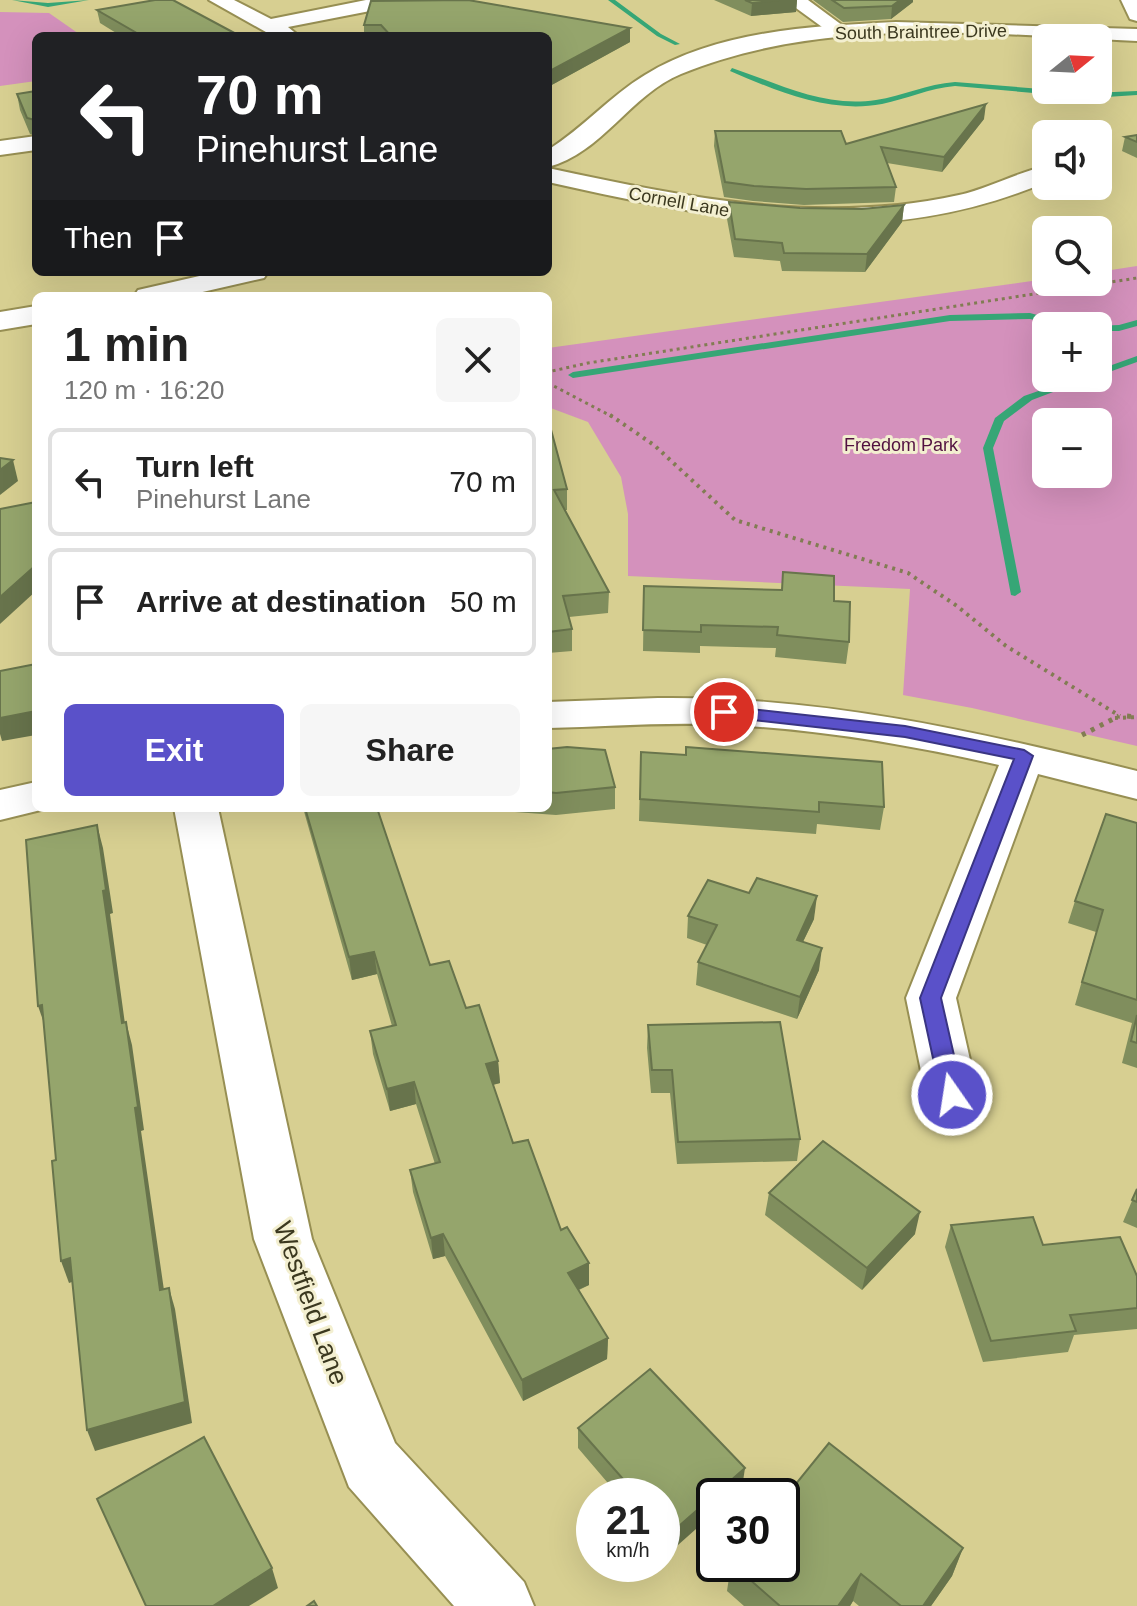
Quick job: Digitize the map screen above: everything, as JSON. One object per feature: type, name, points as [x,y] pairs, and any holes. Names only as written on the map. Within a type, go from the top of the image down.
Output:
[{"type":"street","points":[[219,0],[282,32]]},
{"type":"street","points":[[795,0],[840,31]]},
{"type":"street","points":[[1131,0],[1137,15]]},
{"type":"street","points":[[269,25],[370,5],[415,1]]},
{"type":"street","name":"South Braintree Drive","points":[[552,157],[586,136],[648,82],[677,67],[733,49],[840,31],[901,28],[1137,35]]},
{"type":"street","points":[[0,148],[32,144]]},
{"type":"street","name":"Cornell Lane","points":[[552,176],[671,203],[781,215],[879,214],[934,207],[983,197],[1032,180]]},
{"type":"street","points":[[166,292],[236,276]]},
{"type":"street","points":[[0,321],[32,316]]},
{"type":"street","points":[[552,715],[724,712],[905,732],[1024,756],[1137,785]]},
{"type":"street","points":[[952,1095],[931,998],[1024,756]]},
{"type":"street","points":[[0,805],[32,798]]},
{"type":"street","name":"Westfield Lane","points":[[197,812],[283,1239],[372,1465],[500,1606]]},
{"type":"path","points":[[552,371],[1137,278]]},
{"type":"path","points":[[552,385],[609,414],[654,445],[735,520],[908,573],[957,606],[1006,646],[1120,716],[1137,717]]},
{"type":"path","points":[[1081,735],[1120,716]]},
{"type":"green space","points":[[0,12],[49,13],[76,32],[32,32],[32,82],[0,86]]},
{"type":"green space","name":"Freedom Park","points":[[1137,266],[1137,746],[903,695],[910,589],[628,576],[628,514],[621,477],[588,422],[552,408],[552,347],[1032,281],[1032,296],[1112,296],[1112,270]]},
{"type":"building","points":[[173,0],[233,32],[135,32],[97,10]]},
{"type":"building","points":[[468,0],[630,28],[552,70],[552,32],[387,32],[381,25],[364,25],[371,1]]},
{"type":"building","points":[[745,0],[779,0],[752,3]]},
{"type":"building","points":[[832,0],[900,0],[892,6],[844,8]]},
{"type":"building","points":[[32,92],[32,119],[27,118],[17,94]]},
{"type":"building","points":[[986,104],[944,157],[881,147],[896,187],[806,189],[725,182],[715,131],[841,131],[846,144]]},
{"type":"building","points":[[1137,135],[1137,142],[1125,137]]},
{"type":"building","points":[[729,202],[800,208],[862,209],[904,205],[867,254],[784,253],[782,243],[735,239]]},
{"type":"building","points":[[552,433],[567,489],[554,490],[609,592],[563,596],[572,629],[552,632]]},
{"type":"building","points":[[0,458],[13,460],[0,470]]},
{"type":"building","points":[[32,503],[32,569],[0,597],[0,509]]},
{"type":"building","points":[[783,572],[834,576],[834,601],[850,602],[849,642],[777,635],[778,627],[701,625],[701,632],[643,630],[644,586],[782,590]]},
{"type":"building","points":[[32,665],[32,712],[0,718],[0,671]]},
{"type":"building","points":[[686,747],[882,762],[884,807],[819,802],[819,812],[640,799],[641,752],[686,755]]},
{"type":"building","points":[[552,749],[605,750],[615,787],[552,792]]},
{"type":"building","points":[[306,812],[378,812],[430,965],[449,961],[466,1008],[479,1005],[498,1061],[486,1064],[513,1143],[528,1140],[561,1230],[567,1227],[589,1263],[568,1273],[608,1338],[522,1380],[443,1234],[431,1238],[410,1170],[440,1162],[414,1082],[387,1089],[370,1031],[396,1025],[374,952],[349,957]]},
{"type":"building","points":[[1106,814],[1137,823],[1137,1000],[1082,982],[1103,910],[1075,901]]},
{"type":"building","points":[[97,825],[106,890],[103,891],[122,1023],[126,1022],[160,1290],[169,1288],[185,1402],[87,1430],[70,1258],[61,1261],[52,1161],[56,1160],[42,1005],[38,1006],[26,840]]},
{"type":"building","points":[[757,878],[817,896],[797,940],[822,948],[800,997],[698,962],[717,925],[688,916],[708,880],[749,893]]},
{"type":"building","points":[[1137,1015],[1137,1043],[1131,1041]]},
{"type":"building","points":[[780,1022],[800,1139],[678,1142],[672,1070],[652,1070],[648,1025]]},
{"type":"building","points":[[823,1141],[920,1212],[867,1268],[769,1193]]},
{"type":"building","points":[[1033,1217],[1043,1245],[1120,1237],[1137,1276],[1137,1308],[1070,1315],[1076,1331],[991,1341],[951,1225]]},
{"type":"building","points":[[650,1369],[745,1468],[734,1478],[696,1478],[696,1511],[680,1525],[680,1478],[622,1478],[578,1428]]},
{"type":"building","points":[[204,1437],[272,1568],[213,1606],[146,1606],[97,1499]]},
{"type":"building","points":[[829,1443],[963,1548],[923,1606],[901,1606],[861,1574],[838,1606],[780,1606],[753,1582],[800,1582],[800,1479]]},
{"type":"waterway","points":[[15,0],[48,5],[86,0]]},
{"type":"waterway","points":[[611,0],[659,35],[677,44]]},
{"type":"waterway","points":[[732,70],[800,96],[836,103],[872,103],[955,84],[1069,94],[1137,93]]},
{"type":"waterway","points":[[573,375],[950,318],[1032,316]]},
{"type":"waterway","points":[[1112,328],[1137,323]]},
{"type":"waterway","points":[[1112,368],[1137,359]]},
{"type":"waterway","points":[[1015,592],[988,448],[999,420],[1028,398],[1045,392]]},
{"type":"route","points":[[724,712],[905,732],[1024,756],[931,998],[952,1095]]}]
